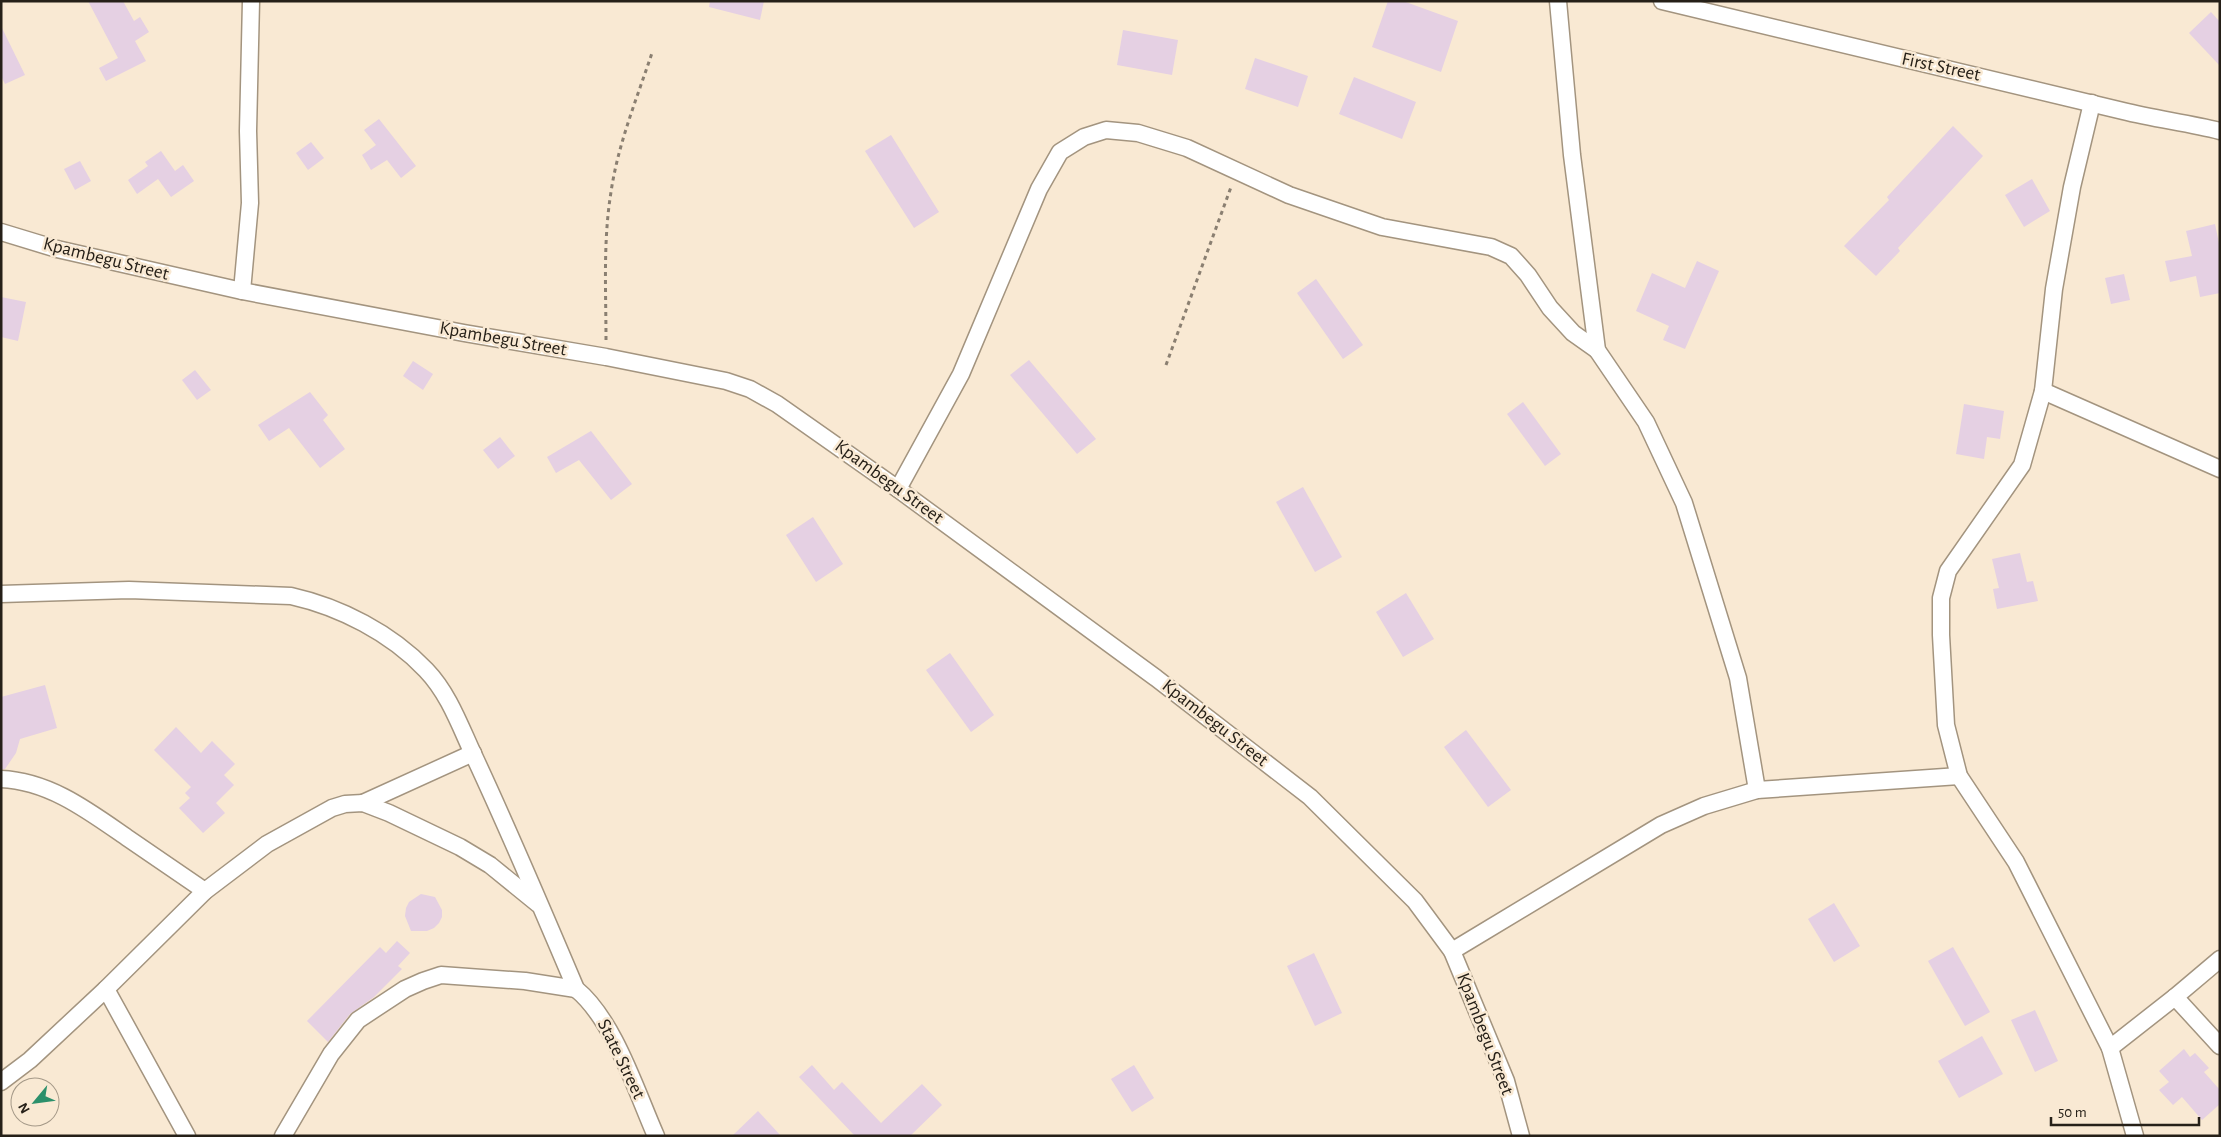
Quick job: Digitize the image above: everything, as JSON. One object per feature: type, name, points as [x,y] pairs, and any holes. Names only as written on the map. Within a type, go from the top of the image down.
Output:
[{"type":"street","points":[[242,291],[250,203],[248,131],[251,1]]},
{"type":"street","points":[[1558,1],[1572,155],[1597,350]]},
{"type":"street","name":"First Street","points":[[1662,1],[2092,103],[2220,131]]},
{"type":"street","points":[[2092,103],[2072,187],[2054,289],[2043,391],[2022,465],[1948,571],[1941,598],[1941,635],[1946,725],[1959,776],[2016,862],[2110,1048],[2135,1136]]},
{"type":"street","points":[[898,489],[961,374],[1039,189],[1060,152],[1084,137],[1106,130],[1138,133],[1187,148],[1289,194],[1382,227],[1491,247],[1511,256],[1528,276],[1550,308],[1573,333],[1597,350],[1646,422],[1684,503],[1738,678],[1757,790]]},
{"type":"street","name":"Kpambegu Street","points":[[1,232],[57,249],[242,291],[464,333],[606,357],[717,379],[750,389],[820,432],[1156,678],[1310,797],[1415,900],[1452,951],[1506,1081],[1521,1136]]},
{"type":"street","points":[[2043,391],[2220,469]]},
{"type":"street","points":[[1,594],[129,590],[291,596],[314,601],[364,624],[404,650],[427,670],[440,686],[456,714],[508,827],[576,989]]},
{"type":"street","points":[[1,1082],[30,1060],[205,892],[267,844],[332,808],[363,802],[473,753]]},
{"type":"street","points":[[1452,951],[1661,826],[1704,806],[1757,790],[1959,776]]},
{"type":"street","points":[[1,779],[45,788],[66,798],[94,815],[205,892]]},
{"type":"street","points":[[363,802],[460,847],[490,865],[541,908]]},
{"type":"street","points":[[2110,1048],[2220,959]]},
{"type":"street","points":[[283,1136],[331,1054],[358,1020],[423,980],[441,976],[525,981],[576,989]]},
{"type":"street","points":[[106,989],[187,1136]]},
{"type":"street","name":"State Street","points":[[576,989],[590,1000],[611,1035],[656,1136]]},
{"type":"street","points":[[2175,997],[2220,1046]]},
{"type":"path","points":[[606,357],[605,236],[611,190],[624,133],[652,53]]},
{"type":"path","points":[[1166,365],[1236,170]]},
{"type":"building","points":[[88,1],[123,1],[134,21],[140,17],[149,32],[135,41],[146,61],[106,81],[99,68],[118,58]]},
{"type":"building","points":[[710,1],[764,1],[760,20],[709,7]]},
{"type":"building","points":[[1388,1],[1403,1],[1458,21],[1441,72],[1372,47]]},
{"type":"building","points":[[2211,12],[2220,22],[2220,66],[2189,33]]},
{"type":"building","points":[[1,26],[25,75],[5,84],[1,76]]},
{"type":"building","points":[[1123,30],[1178,40],[1172,75],[1117,65]]},
{"type":"building","points":[[1255,58],[1308,76],[1298,107],[1245,89]]},
{"type":"building","points":[[1354,77],[1416,102],[1402,139],[1339,114]]},
{"type":"building","points":[[379,119],[416,166],[401,178],[387,160],[371,170],[362,155],[376,145],[364,130]]},
{"type":"building","points":[[1953,126],[1983,156],[1898,248],[1900,251],[1876,276],[1844,246],[1889,200],[1887,197]]},
{"type":"building","points":[[891,135],[939,212],[914,228],[865,151]]},
{"type":"building","points":[[311,142],[324,158],[308,170],[296,153]]},
{"type":"building","points":[[161,151],[175,171],[183,165],[194,181],[171,197],[158,179],[137,194],[128,180],[148,166],[145,162]]},
{"type":"building","points":[[80,161],[91,181],[75,190],[64,169]]},
{"type":"building","points":[[2032,179],[2050,211],[2024,227],[2005,195]]},
{"type":"building","points":[[2215,224],[2220,248],[2220,293],[2200,297],[2196,276],[2170,282],[2165,261],[2192,256],[2186,231]]},
{"type":"building","points":[[1697,261],[1719,271],[1685,349],[1663,340],[1669,326],[1636,311],[1652,273],[1685,288]]},
{"type":"building","points":[[2124,274],[2130,300],[2111,304],[2105,278]]},
{"type":"building","points":[[1316,279],[1363,345],[1343,359],[1297,293]]},
{"type":"building","points":[[1,297],[26,302],[18,341],[1,337]]},
{"type":"building","points":[[1029,360],[1096,439],[1077,454],[1010,375]]},
{"type":"building","points":[[413,361],[433,374],[423,390],[403,376]]},
{"type":"building","points":[[195,370],[211,390],[197,400],[182,380]]},
{"type":"building","points":[[310,392],[328,415],[323,420],[345,449],[320,468],[289,428],[269,441],[258,425]]},
{"type":"building","points":[[1523,402],[1561,454],[1545,466],[1507,414]]},
{"type":"building","points":[[1964,404],[2004,411],[2000,439],[1987,437],[1984,459],[1956,454]]},
{"type":"building","points":[[591,431],[632,484],[611,500],[579,460],[556,473],[547,457]]},
{"type":"building","points":[[500,437],[515,456],[498,469],[483,450]]},
{"type":"building","points":[[1303,487],[1342,557],[1315,572],[1276,502]]},
{"type":"building","points":[[813,517],[843,564],[816,582],[786,535]]},
{"type":"building","points":[[2020,553],[2027,582],[2033,581],[2038,601],[1997,609],[1993,589],[1999,588],[1992,559]]},
{"type":"building","points":[[1406,593],[1434,639],[1403,657],[1376,612]]},
{"type":"building","points":[[950,653],[994,715],[971,732],[926,670]]},
{"type":"building","points":[[45,685],[57,728],[20,739],[16,753],[5,769],[1,769],[1,697]]},
{"type":"building","points":[[176,727],[201,753],[212,741],[235,764],[224,775],[234,785],[216,803],[225,813],[203,833],[179,808],[190,798],[185,793],[191,787],[154,750]]},
{"type":"building","points":[[1466,730],[1511,790],[1488,807],[1444,747]]},
{"type":"building","points":[[421,894],[435,897],[442,910],[442,917],[434,928],[427,931],[411,931],[405,916],[406,908],[409,902]]},
{"type":"building","points":[[1834,903],[1860,946],[1834,962],[1808,919]]},
{"type":"building","points":[[397,941],[410,953],[398,966],[402,969],[374,997],[350,1014],[328,1042],[307,1021],[380,947],[386,953]]},
{"type":"building","points":[[1953,947],[1990,1012],[1965,1026],[1928,961]]},
{"type":"building","points":[[1314,953],[1342,1013],[1315,1026],[1287,966]]},
{"type":"building","points":[[2035,1010],[2058,1061],[2035,1072],[2011,1020]]},
{"type":"building","points":[[1982,1036],[2003,1074],[1959,1098],[1938,1061]]},
{"type":"building","points":[[2184,1049],[2190,1057],[2195,1053],[2209,1068],[2204,1072],[2220,1090],[2220,1104],[2202,1120],[2182,1097],[2173,1105],[2159,1090],[2169,1082],[2159,1071]]},
{"type":"building","points":[[812,1065],[834,1090],[842,1082],[881,1123],[922,1084],[942,1105],[910,1136],[855,1136],[799,1077]]},
{"type":"building","points":[[1134,1065],[1154,1098],[1132,1112],[1111,1079]]},
{"type":"building","points":[[758,1111],[781,1136],[732,1136]]}]
